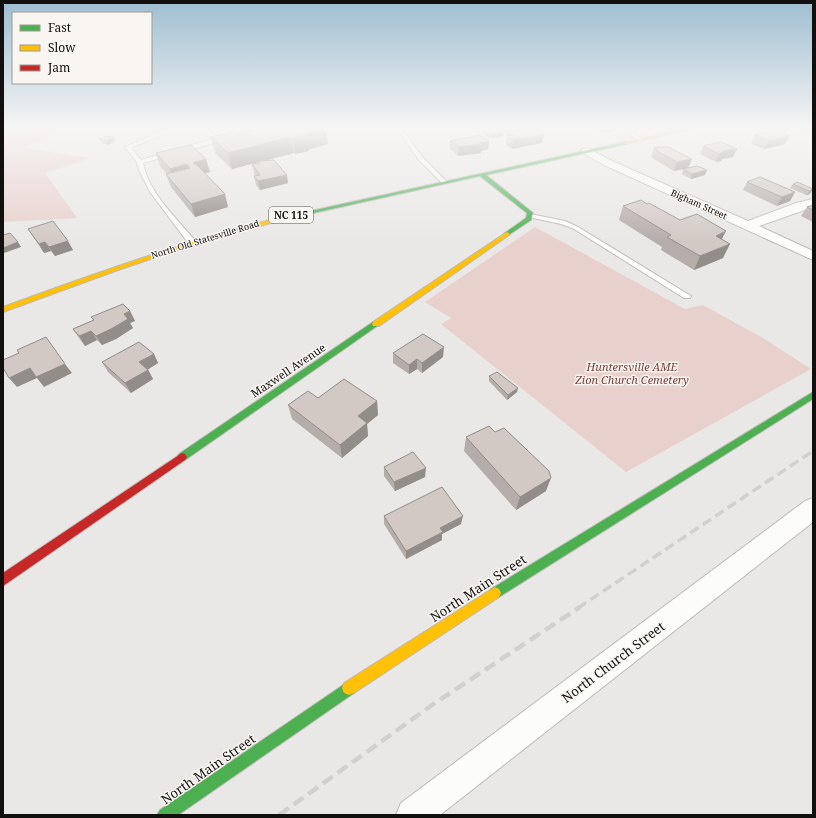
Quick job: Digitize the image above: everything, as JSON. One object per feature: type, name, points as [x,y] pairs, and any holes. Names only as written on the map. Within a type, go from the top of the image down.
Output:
[{"type":"street","name":"North Old Statesville Road","points":[[3,310],[117,267],[192,242],[290,215],[517,166]]},
{"type":"street","name":"Bigham Street","points":[[615,166],[813,256]]},
{"type":"street","points":[[481,174],[522,205],[530,213],[530,216]]},
{"type":"street","points":[[748,226],[813,203]]},
{"type":"street","name":"Maxwell Avenue","points":[[3,580],[525,223],[530,216]]},
{"type":"street","name":"North Main Street","points":[[165,815],[321,707],[526,572],[813,395]]},
{"type":"street","name":"North Church Street","points":[[414,815],[813,508]]},
{"type":"lane","points":[[140,166],[140,169],[152,190],[192,242]]},
{"type":"lane","points":[[428,166],[444,182]]},
{"type":"lane","points":[[530,216],[563,222],[576,228],[687,296]]},
{"type":"green space","points":[[3,166],[66,166],[45,173],[77,218],[3,222]]},
{"type":"green space","name":"Huntersville AME Zion Church Cemetery","points":[[535,227],[685,309],[703,305],[763,338],[811,369],[626,472],[441,324],[451,318],[425,302]]},
{"type":"building","points":[[168,166],[180,166],[170,169]]},
{"type":"building","points":[[189,166],[198,166],[225,194],[191,204],[166,174],[190,168]]},
{"type":"building","points":[[254,166],[279,166],[287,175],[258,181],[254,176],[260,175]]},
{"type":"building","points":[[697,166],[707,170],[692,174],[683,169]]},
{"type":"building","points":[[760,177],[795,192],[782,197],[747,182]]},
{"type":"building","points":[[797,182],[813,189],[809,191],[793,184]]},
{"type":"building","points":[[641,200],[680,220],[697,214],[726,231],[716,236],[730,244],[700,256],[667,237],[671,235],[623,206]]},
{"type":"building","points":[[813,205],[813,210],[807,207]]},
{"type":"building","points":[[53,221],[68,241],[49,247],[45,242],[39,244],[28,229]]},
{"type":"building","points":[[10,233],[18,242],[3,248],[3,235]]},
{"type":"building","points":[[123,304],[130,311],[124,314],[128,319],[111,329],[96,336],[91,331],[79,336],[73,329],[94,320],[91,317]]},
{"type":"building","points":[[423,334],[444,347],[422,363],[417,359],[409,365],[393,353]]},
{"type":"building","points":[[46,337],[65,364],[36,377],[30,368],[9,378],[3,368],[3,360],[19,353],[17,350]]},
{"type":"building","points":[[139,342],[154,354],[139,362],[148,370],[125,383],[102,362]]},
{"type":"building","points":[[497,372],[518,388],[508,395],[489,376]]},
{"type":"building","points":[[344,379],[377,401],[358,416],[367,423],[340,445],[288,405],[308,391],[318,398]]},
{"type":"building","points":[[489,426],[495,432],[504,428],[549,471],[551,478],[520,497],[466,437]]},
{"type":"building","points":[[413,452],[426,468],[394,482],[384,467]]},
{"type":"building","points":[[442,487],[463,516],[440,528],[443,532],[406,551],[384,516]]},
{"type":"railway","points":[[578,608],[813,451]]},
{"type":"railway","points":[[279,815],[435,703],[580,607]]},
{"type":"traffic: fast","points":[[309,212],[519,166]]},
{"type":"traffic: fast","points":[[481,174],[530,213],[529,219],[507,234]]},
{"type":"traffic: fast","points":[[182,457],[376,324]]},
{"type":"traffic: fast","points":[[495,593],[813,395]]},
{"type":"traffic: fast","points":[[165,815],[349,688]]},
{"type":"traffic: slow","points":[[3,310],[154,255],[270,221],[309,212]]},
{"type":"traffic: slow","points":[[376,324],[507,234]]},
{"type":"traffic: slow","points":[[349,688],[495,593]]},
{"type":"traffic: jam","points":[[3,580],[182,457]]}]
